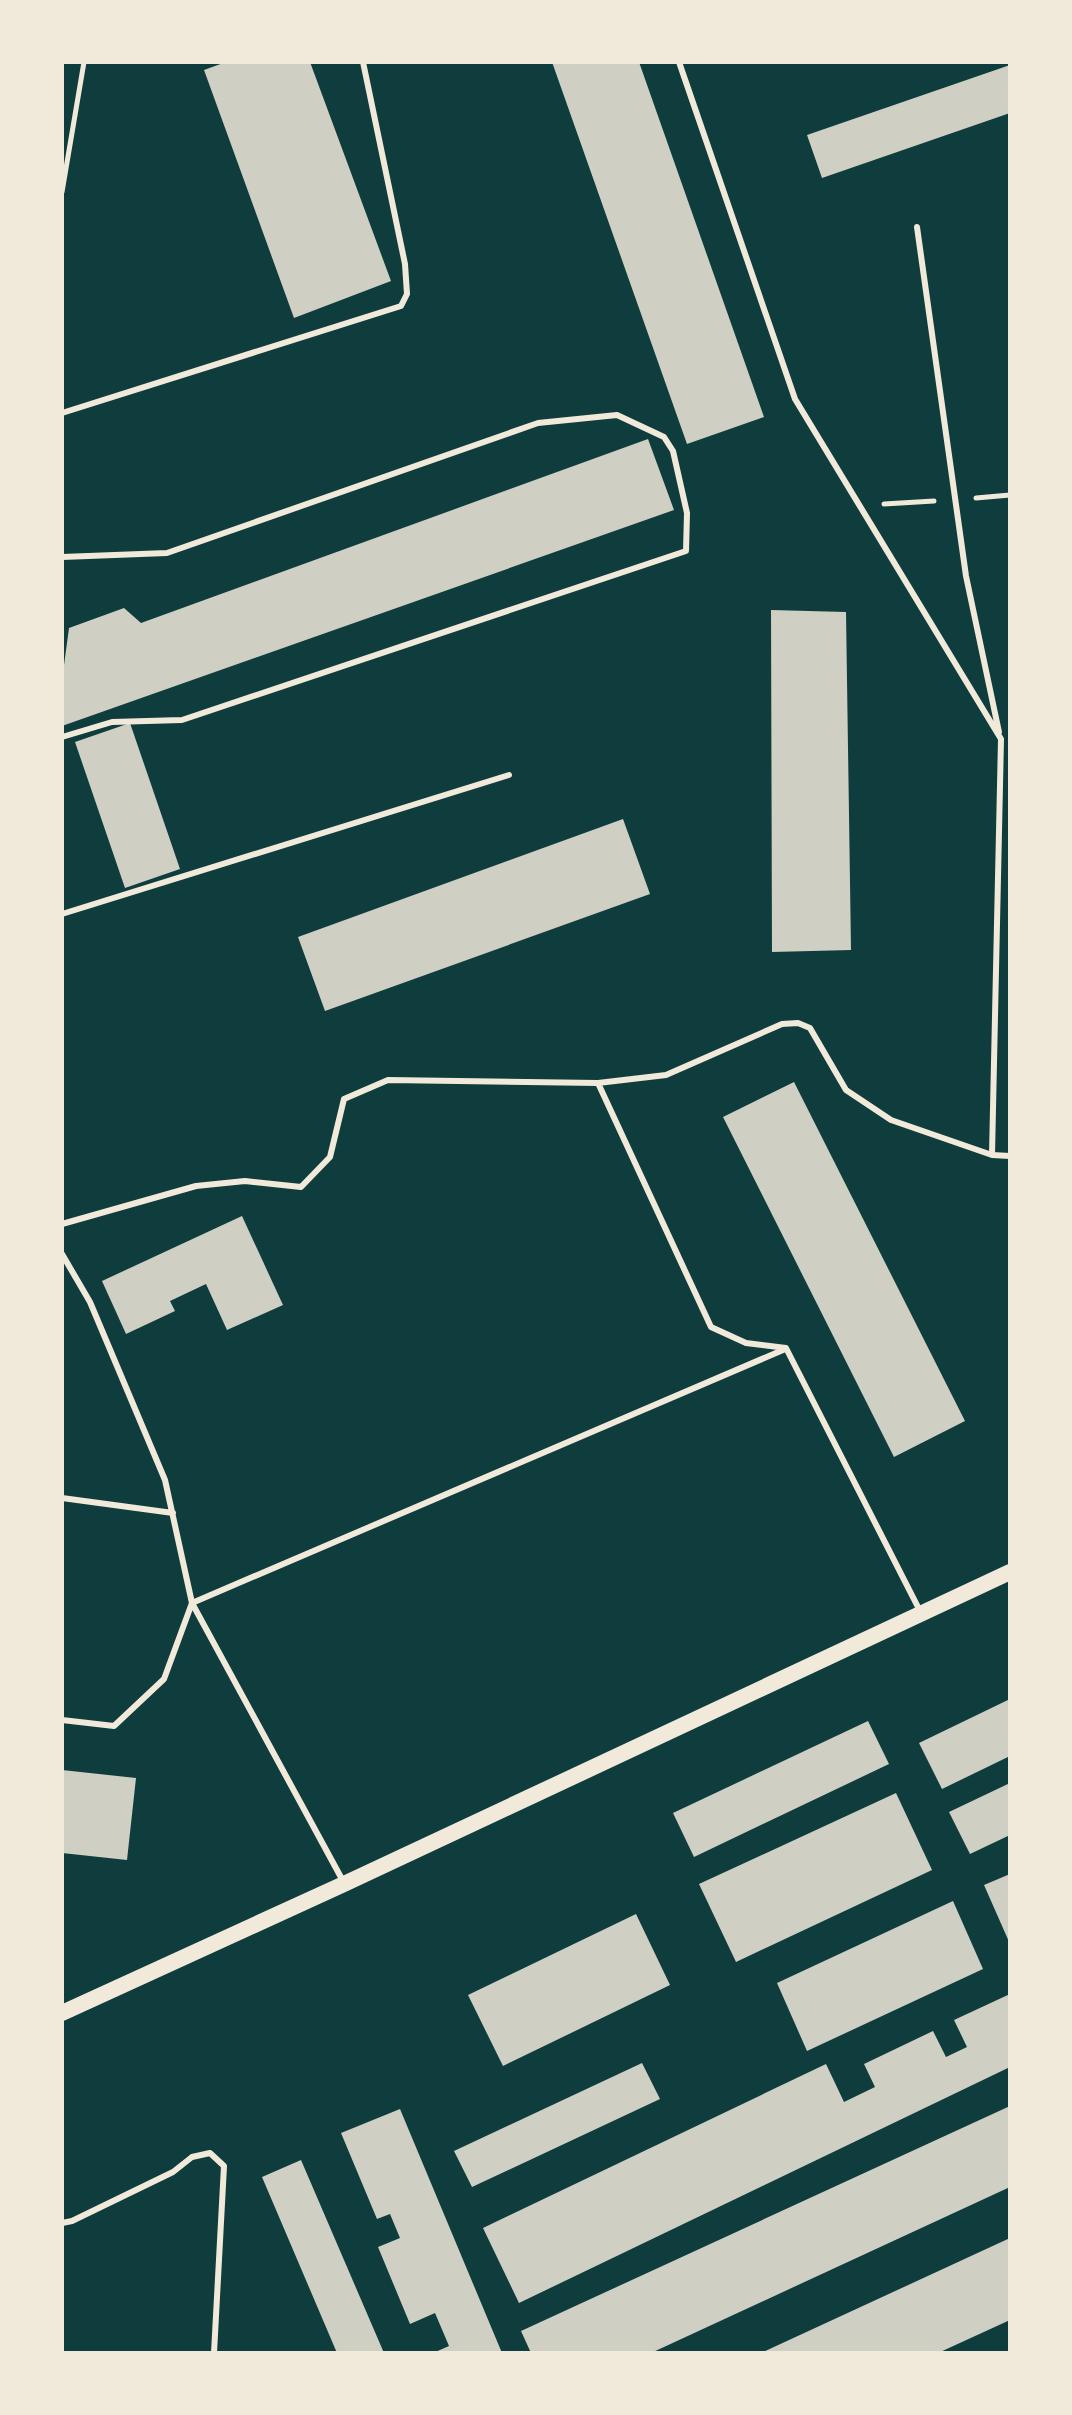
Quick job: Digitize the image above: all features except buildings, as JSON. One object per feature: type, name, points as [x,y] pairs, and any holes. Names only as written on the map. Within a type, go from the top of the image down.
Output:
[{"type":"main road","points":[[62,2013],[1010,1572]]},
{"type":"lane","points":[[62,413],[401,306],[407,294],[405,264],[363,62]]},
{"type":"lane","points":[[679,62],[795,399],[1001,739]]},
{"type":"lane","points":[[917,227],[966,576],[1001,739],[992,1155]]},
{"type":"lane","points":[[62,557],[167,553],[538,423],[617,415],[664,437],[673,451],[687,513],[686,551],[182,720],[112,722],[62,737]]},
{"type":"lane","points":[[62,914],[509,775]]},
{"type":"lane","points":[[62,1224],[196,1186],[245,1181],[301,1187],[330,1157],[344,1099],[388,1080],[598,1083],[666,1075],[782,1024],[798,1023],[810,1028],[846,1090],[891,1120],[992,1155],[1010,1156]]},
{"type":"lane","points":[[598,1083],[711,1327],[746,1343],[786,1348]]},
{"type":"lane","points":[[62,1254],[90,1302],[165,1480],[192,1603],[344,1884]]},
{"type":"lane","points":[[62,1720],[114,1726],[164,1679],[192,1603],[786,1348]]},
{"type":"lane","points":[[786,1348],[921,1613]]},
{"type":"lane","points":[[62,1498],[173,1513]]},
{"type":"lane","points":[[62,2223],[173,2172],[192,2157],[210,2153],[224,2166],[214,2353]]},
{"type":"path","points":[[62,192],[84,62]]}]
